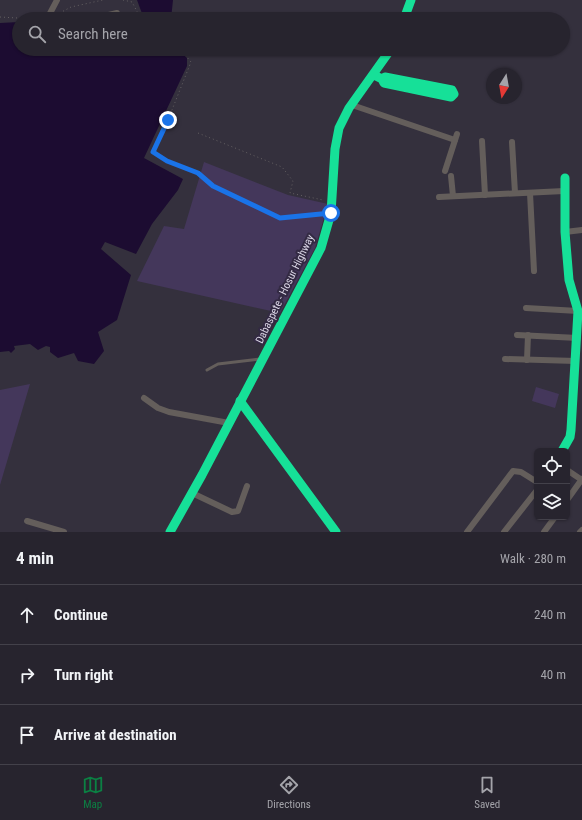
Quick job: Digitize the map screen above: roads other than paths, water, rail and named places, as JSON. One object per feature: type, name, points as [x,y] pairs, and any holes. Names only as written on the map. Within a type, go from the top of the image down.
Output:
[{"type":"main road","points":[[407,12],[411,0]]},
{"type":"main road","name":"Dabaspete - Hosur Highway","points":[[170,532],[264,358],[321,248],[331,213],[336,142],[345,114],[378,77],[388,56]]},
{"type":"main road","points":[[378,77],[385,77],[452,90],[454,94],[452,97],[384,83],[378,77]]},
{"type":"main road","points":[[564,448],[570,437],[579,373],[576,361],[578,312],[569,280],[565,232],[565,178]]},
{"type":"main road","points":[[240,401],[336,532]]},
{"type":"street","points":[[51,12],[57,0]]},
{"type":"street","points":[[352,105],[456,137],[445,171]]},
{"type":"street","points":[[482,142],[484,195]]},
{"type":"street","points":[[512,142],[515,193]]},
{"type":"street","points":[[451,176],[453,196]]},
{"type":"street","points":[[439,197],[564,191]]},
{"type":"street","points":[[530,192],[534,271]]},
{"type":"street","points":[[565,232],[582,230]]},
{"type":"street","points":[[526,308],[578,312]]},
{"type":"street","points":[[517,335],[578,338]]},
{"type":"street","points":[[527,360],[528,335]]},
{"type":"street","points":[[505,359],[576,361]]},
{"type":"street","points":[[144,398],[158,408],[169,412],[229,423]]},
{"type":"street","points":[[467,532],[512,471],[521,472],[534,480]]},
{"type":"street","points":[[570,472],[582,480],[570,496]]},
{"type":"street","points":[[192,493],[235,512],[238,511],[247,486]]},
{"type":"street","points":[[504,532],[534,494]]},
{"type":"street","points":[[544,532],[553,520]]},
{"type":"street","points":[[27,521],[64,532]]},
{"type":"lane","points":[[207,370],[218,364],[264,358]]}]
